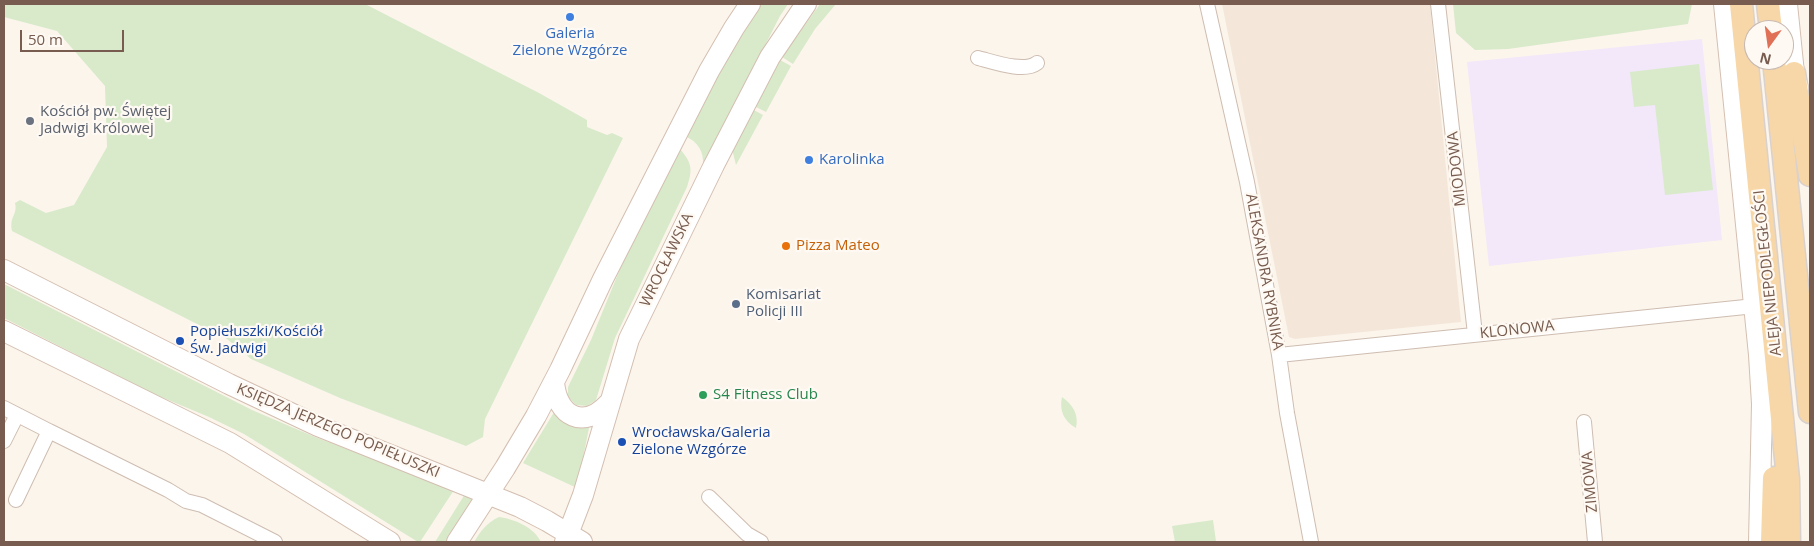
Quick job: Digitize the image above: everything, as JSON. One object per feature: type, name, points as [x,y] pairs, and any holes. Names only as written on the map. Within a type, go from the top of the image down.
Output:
[{"type":"main road","points":[[458,542],[510,459],[554,382],[603,279],[709,70],[750,4]]},
{"type":"main road","name":"WROCŁAWSKA","points":[[572,540],[609,403],[629,339],[714,165],[770,57],[806,4]]},
{"type":"main road","points":[[1724,4],[1755,306],[1762,404],[1759,542]]},
{"type":"main road","name":"ALEJA NIEPODLEGŁOŚCI","points":[[1741,4],[1788,479],[1789,542]]},
{"type":"main road","points":[[1768,4],[1770,20]]},
{"type":"main road","points":[[1786,4],[1794,73],[1810,175]]},
{"type":"main road","name":"ALEJA NIEPODLEGŁOŚCI","points":[[1775,70],[1810,412]]},
{"type":"main road","points":[[1794,73],[1810,125]]},
{"type":"main road","points":[[1805,350],[1810,252]]},
{"type":"main road","name":"KSIĘDZA JERZEGO POPIEŁUSZKI","points":[[4,270],[229,384],[318,426],[520,507],[548,521],[572,540]]},
{"type":"main road","points":[[4,331],[230,443],[390,542]]},
{"type":"main road","points":[[1772,542],[1775,347]]},
{"type":"main road","points":[[554,382],[558,402],[563,409],[574,416],[582,418],[592,417],[600,413],[609,403]]},
{"type":"street","name":"ALEKSANDRA RYBNIKA","points":[[1207,4],[1247,182],[1311,542]]},
{"type":"street","name":"MIODOWA","points":[[1438,4],[1475,334]]},
{"type":"street","points":[[978,58],[1024,68],[1037,63]]},
{"type":"street","name":"KLONOWA","points":[[1279,355],[1755,306]]},
{"type":"street","points":[[4,408],[168,490],[186,501],[202,505],[275,542]]},
{"type":"street","points":[[4,441],[17,415]]},
{"type":"street","name":"ZIMOWA","points":[[1584,422],[1595,542]]},
{"type":"street","points":[[16,500],[49,431]]},
{"type":"street","points":[[708,497],[742,529],[761,542]]},
{"type":"shaded area","points":[[1222,4],[1430,4],[1461,322],[1295,339],[1289,337]]},
{"type":"shaded area","points":[[1702,39],[1722,240],[1489,266],[1467,62]]},
{"type":"green space","points":[[4,4],[365,4],[539,93],[587,120],[587,127],[607,135],[612,133],[623,138],[485,419],[483,437],[466,446],[340,398],[251,359],[227,339],[12,231],[11,226],[16,207],[15,203],[20,200],[46,213],[74,205],[107,147],[105,86],[57,31],[4,17]]},
{"type":"green space","points":[[759,4],[788,4],[780,16],[703,166],[701,151],[693,141],[685,136],[734,42]]},
{"type":"green space","points":[[820,4],[836,4],[815,29],[793,64],[782,57]]},
{"type":"green space","points":[[1453,4],[1692,4],[1688,24],[1508,49],[1475,50],[1456,33]]},
{"type":"green space","points":[[780,60],[791,66],[766,112],[754,106]]},
{"type":"green space","points":[[1699,64],[1713,190],[1665,195],[1655,105],[1634,107],[1630,72]]},
{"type":"green space","points":[[752,109],[763,115],[736,165],[732,149]]},
{"type":"green space","points":[[680,149],[689,162],[691,171],[687,187],[615,338],[596,400],[587,406],[576,405],[568,397],[568,387],[591,340],[622,264]]},
{"type":"green space","points":[[4,284],[252,410],[315,437],[454,490],[420,542],[418,542],[244,434],[154,394],[4,318]]},
{"type":"green space","points":[[1062,397],[1069,403],[1076,414],[1076,428],[1063,415],[1061,407]]},
{"type":"green space","points":[[556,409],[590,423],[577,488],[523,463]]},
{"type":"green space","points":[[465,494],[475,498],[448,542],[435,542]]},
{"type":"green space","points":[[499,517],[529,528],[541,542],[474,542],[487,525]]},
{"type":"green space","points":[[1213,520],[1216,541],[1175,542],[1172,526]]},
{"type":"place","name":"Galeria Zielone Wzgórze","points":[[570,17]]},
{"type":"place","name":"Kościół pw. Świętej Jadwigi Królowej","points":[[30,121]]},
{"type":"place","name":"Karolinka","points":[[809,160]]},
{"type":"place","name":"Pizza Mateo","points":[[786,246]]},
{"type":"place","name":"Komisariat Policji III","points":[[736,304]]},
{"type":"place","name":"Popiełuszki/Kościół Św. Jadwigi","points":[[180,341]]},
{"type":"place","name":"S4 Fitness Club","points":[[703,395]]},
{"type":"place","name":"Wrocławska/Galeria Zielone Wzgórze","points":[[622,442]]}]
